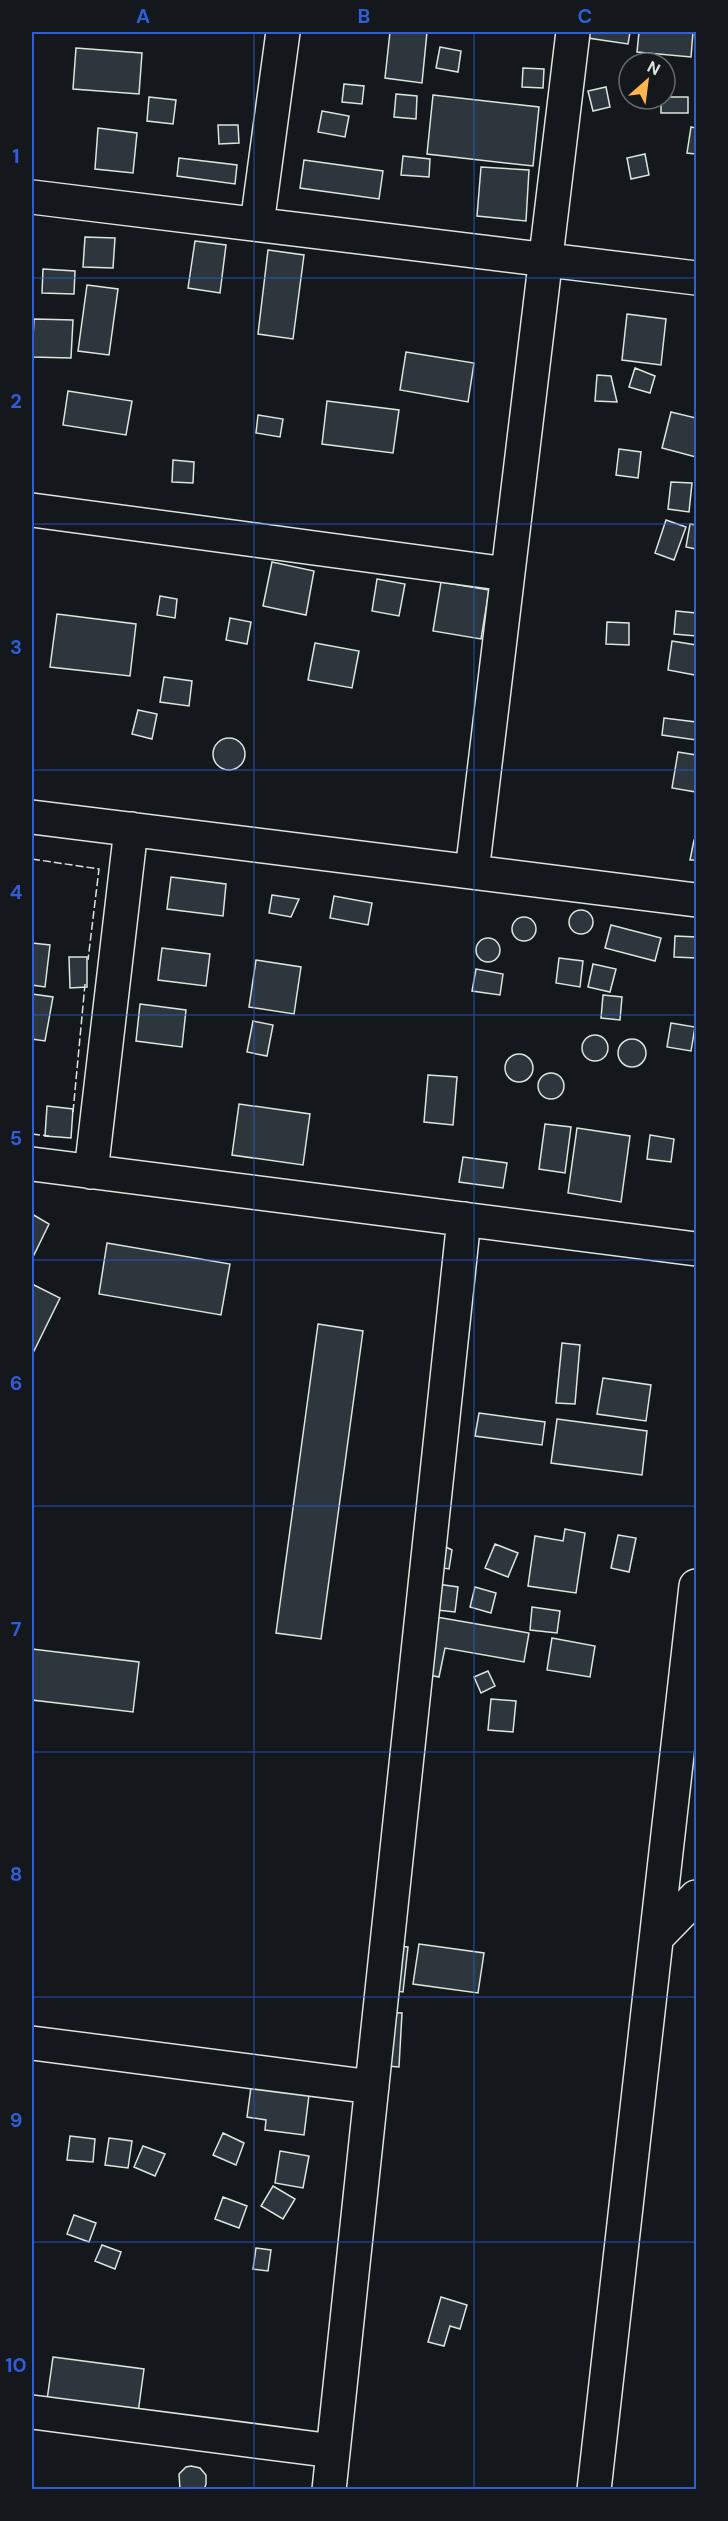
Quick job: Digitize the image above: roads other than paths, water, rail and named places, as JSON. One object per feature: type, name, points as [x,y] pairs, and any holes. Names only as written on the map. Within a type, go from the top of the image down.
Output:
[{"type":"street","points":[[256,224],[283,32]]},
{"type":"street","points":[[472,872],[573,32]]},
{"type":"street","points":[[32,197],[696,278]]},
{"type":"street","points":[[32,510],[507,574]]},
{"type":"street","points":[[32,817],[696,900]]},
{"type":"street","points":[[91,1172],[131,830]]},
{"type":"street","points":[[32,1164],[696,1248]]},
{"type":"street","points":[[329,2490],[464,1219]]},
{"type":"street","points":[[594,2490],[696,1586]]},
{"type":"street","points":[[657,1937],[696,1897]]},
{"type":"street","points":[[32,2043],[372,2087]]},
{"type":"street","points":[[32,2412],[333,2451]]}]
